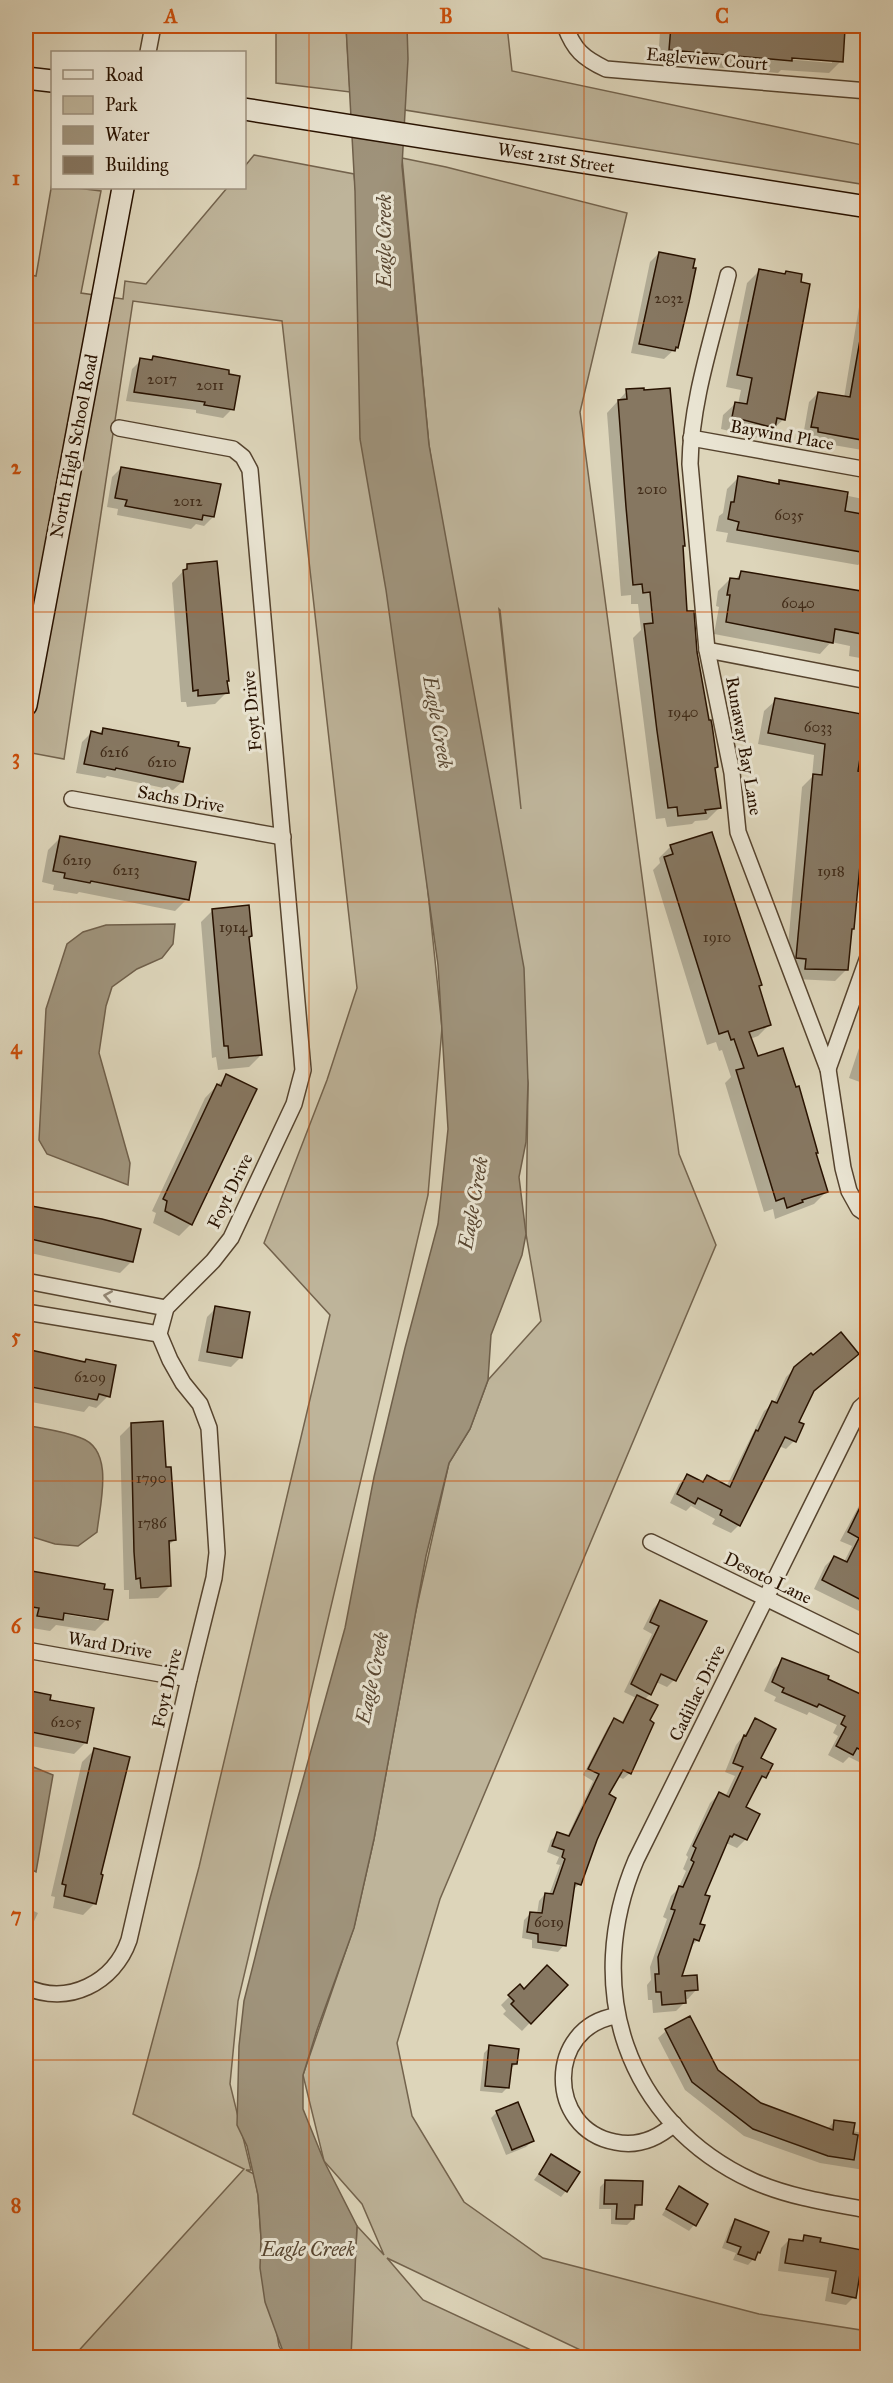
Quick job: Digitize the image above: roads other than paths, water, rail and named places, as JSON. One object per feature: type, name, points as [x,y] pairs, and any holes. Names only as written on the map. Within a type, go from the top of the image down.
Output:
[{"type":"street","points":[[148,51],[153,26]]},
{"type":"street","name":"Eagleview Court","points":[[565,26],[570,39],[580,53],[590,62],[606,69],[867,91]]},
{"type":"street","points":[[26,78],[51,81]]},
{"type":"street","name":"West 21st Street","points":[[246,109],[867,207]]},
{"type":"street","name":"North High School Road","points":[[26,705],[123,189]]},
{"type":"street","name":"Runaway Bay Lane","points":[[728,275],[695,409],[691,438],[690,464],[707,650],[732,773],[738,832],[828,1069],[843,1168],[849,1191],[863,1212]]},
{"type":"street","name":"Foyt Drive","points":[[119,428],[233,449],[243,457],[250,470],[303,1058],[301,1081],[294,1104],[231,1238],[213,1261],[165,1308]]},
{"type":"street","name":"Baywind Place","points":[[691,438],[867,470]]},
{"type":"street","points":[[707,650],[867,681]]},
{"type":"street","name":"Sachs Drive","points":[[72,799],[283,837]]},
{"type":"street","points":[[828,1069],[867,957]]},
{"type":"street","points":[[26,1281],[165,1308],[159,1334],[26,1312]]},
{"type":"street","name":"Foyt Drive","points":[[26,1987],[53,1995],[86,1989],[108,1974],[123,1955],[129,1940],[216,1565],[209,1428],[200,1404],[178,1375],[159,1334]]},
{"type":"street","name":"Cadillac Drive","points":[[867,1401],[860,1408],[630,1875],[620,1905],[612,1952],[616,2016],[626,2048],[644,2084],[674,2124],[710,2156],[753,2181],[805,2198],[867,2210]]},
{"type":"street","name":"Desoto Lane","points":[[651,1542],[867,1648]]},
{"type":"street","name":"Ward Drive","points":[[26,1650],[189,1679]]},
{"type":"street","points":[[616,2016],[601,2020],[587,2029],[567,2054],[562,2079],[564,2095],[570,2109],[579,2123],[592,2134],[607,2141],[623,2144],[639,2143],[654,2138],[674,2124]]},
{"type":"water","name":"Eagle Creek","points":[[346,26],[407,26],[408,59],[402,166],[429,445],[524,968],[528,1083],[526,1142],[519,1177],[526,1234],[522,1255],[491,1335],[488,1380],[470,1429],[449,1463],[426,1556],[374,1839],[354,1928],[303,2075],[303,2109],[324,2161],[357,2226],[351,2357],[285,2357],[265,2302],[260,2268],[261,2238],[258,2195],[247,2146],[237,2125],[239,2046],[244,2001],[345,1628],[374,1477],[438,1224],[448,1129],[438,965],[386,590],[360,439],[355,191]]},
{"type":"water","points":[[175,924],[173,944],[162,958],[137,969],[112,987],[106,1006],[99,1053],[130,1163],[128,1185],[47,1154],[39,1140],[46,1009],[67,944],[83,932],[106,925]]},
{"type":"water","points":[[26,1425],[81,1438],[92,1444],[98,1454],[103,1479],[97,1532],[78,1546],[55,1544],[26,1535]]},
{"type":"water","points":[[26,1764],[53,1775],[36,1872],[26,1867]]}]
